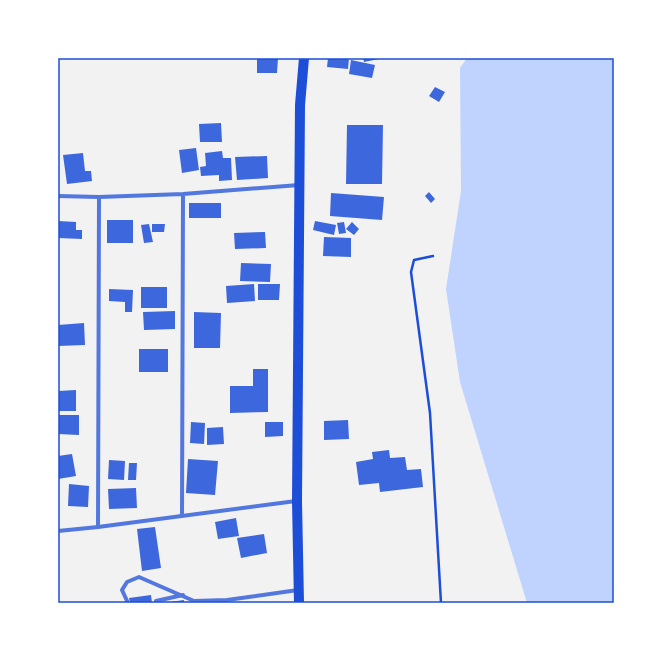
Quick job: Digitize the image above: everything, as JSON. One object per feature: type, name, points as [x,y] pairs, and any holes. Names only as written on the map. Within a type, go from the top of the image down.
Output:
[{"type":"main road","points":[[299,603],[296,501],[300,105],[304,58]]},
{"type":"street","points":[[58,196],[99,197],[183,194],[300,185]]},
{"type":"street","points":[[182,516],[183,194]]},
{"type":"street","points":[[98,528],[99,197]]},
{"type":"street","points":[[58,531],[98,528],[296,501]]},
{"type":"street","points":[[128,603],[122,590],[127,582],[139,577],[184,595],[194,601],[227,600],[298,590]]},
{"type":"street","points":[[156,601],[184,595]]},
{"type":"path","points":[[433,256],[414,260],[411,272],[430,413],[441,603]]},
{"type":"water","points":[[467,58],[614,58],[614,603],[527,603],[460,382],[446,289],[461,191],[460,68]]},
{"type":"building","points":[[257,58],[278,58],[277,73],[257,73]]},
{"type":"building","points":[[328,58],[349,58],[348,69],[327,67]]},
{"type":"building","points":[[363,58],[379,58],[379,59],[364,62]]},
{"type":"building","points":[[351,60],[375,65],[372,78],[349,74]]},
{"type":"building","points":[[435,87],[445,92],[439,102],[429,96]]},
{"type":"building","points":[[221,123],[222,142],[200,142],[199,124]]},
{"type":"building","points":[[347,125],[383,125],[382,184],[346,184]]},
{"type":"building","points":[[196,148],[199,170],[182,173],[179,150]]},
{"type":"building","points":[[222,151],[223,158],[231,158],[232,180],[219,181],[219,175],[201,176],[200,167],[206,166],[205,153]]},
{"type":"building","points":[[83,153],[85,171],[91,171],[92,181],[67,184],[63,155]]},
{"type":"building","points":[[267,156],[268,178],[237,180],[235,157]]},
{"type":"building","points":[[429,192],[435,199],[431,203],[425,196]]},
{"type":"building","points":[[331,193],[384,197],[382,220],[330,216]]},
{"type":"building","points":[[189,203],[221,203],[221,218],[189,218]]},
{"type":"building","points":[[107,220],[133,220],[133,243],[107,243]]},
{"type":"building","points":[[58,221],[76,222],[76,230],[82,230],[82,239],[58,238]]},
{"type":"building","points":[[315,221],[336,225],[334,235],[313,230]]},
{"type":"building","points":[[344,222],[346,233],[339,234],[337,223]]},
{"type":"building","points":[[352,222],[359,229],[354,235],[346,229]]},
{"type":"building","points":[[149,224],[153,242],[144,243],[141,225]]},
{"type":"building","points":[[152,224],[165,224],[164,232],[152,232]]},
{"type":"building","points":[[265,232],[266,248],[235,249],[234,233]]},
{"type":"building","points":[[324,237],[351,238],[351,257],[323,256]]},
{"type":"building","points":[[241,263],[271,264],[270,282],[240,281]]},
{"type":"building","points":[[254,284],[255,301],[227,303],[226,286]]},
{"type":"building","points":[[258,284],[280,284],[279,300],[258,300]]},
{"type":"building","points":[[141,287],[167,287],[167,308],[141,308]]},
{"type":"building","points":[[109,289],[133,290],[132,312],[125,312],[125,302],[109,301]]},
{"type":"building","points":[[175,311],[175,329],[144,330],[143,312]]},
{"type":"building","points":[[194,312],[221,313],[220,348],[194,348]]},
{"type":"building","points":[[84,323],[85,345],[58,346],[58,325]]},
{"type":"building","points":[[139,349],[168,349],[168,372],[139,372]]},
{"type":"building","points":[[253,369],[268,369],[268,412],[230,413],[230,386],[253,386]]},
{"type":"building","points":[[76,390],[76,411],[58,411],[58,391]]},
{"type":"building","points":[[58,415],[79,415],[79,435],[58,434]]},
{"type":"building","points":[[348,420],[349,439],[324,440],[324,421]]},
{"type":"building","points":[[191,422],[205,423],[204,444],[190,443]]},
{"type":"building","points":[[265,422],[283,422],[283,436],[265,437]]},
{"type":"building","points":[[223,427],[224,444],[207,445],[207,428]]},
{"type":"building","points":[[389,450],[390,458],[405,457],[407,470],[421,469],[423,487],[380,492],[379,483],[359,485],[356,462],[373,459],[372,452]]},
{"type":"building","points":[[72,454],[76,476],[58,479],[58,456]]},
{"type":"building","points":[[188,459],[218,461],[215,495],[186,493]]},
{"type":"building","points":[[109,460],[125,461],[124,480],[108,479]]},
{"type":"building","points":[[129,463],[137,463],[136,480],[128,480]]},
{"type":"building","points":[[69,484],[89,486],[88,507],[68,506]]},
{"type":"building","points":[[136,488],[137,508],[109,509],[108,489]]},
{"type":"building","points":[[236,518],[239,536],[218,539],[215,522]]},
{"type":"building","points":[[155,527],[161,568],[142,571],[137,529]]},
{"type":"building","points":[[264,534],[267,553],[241,558],[237,538]]},
{"type":"building","points":[[151,595],[152,603],[130,603],[129,598]]},
{"type":"building","points":[[184,600],[184,603],[170,603],[170,602]]}]
